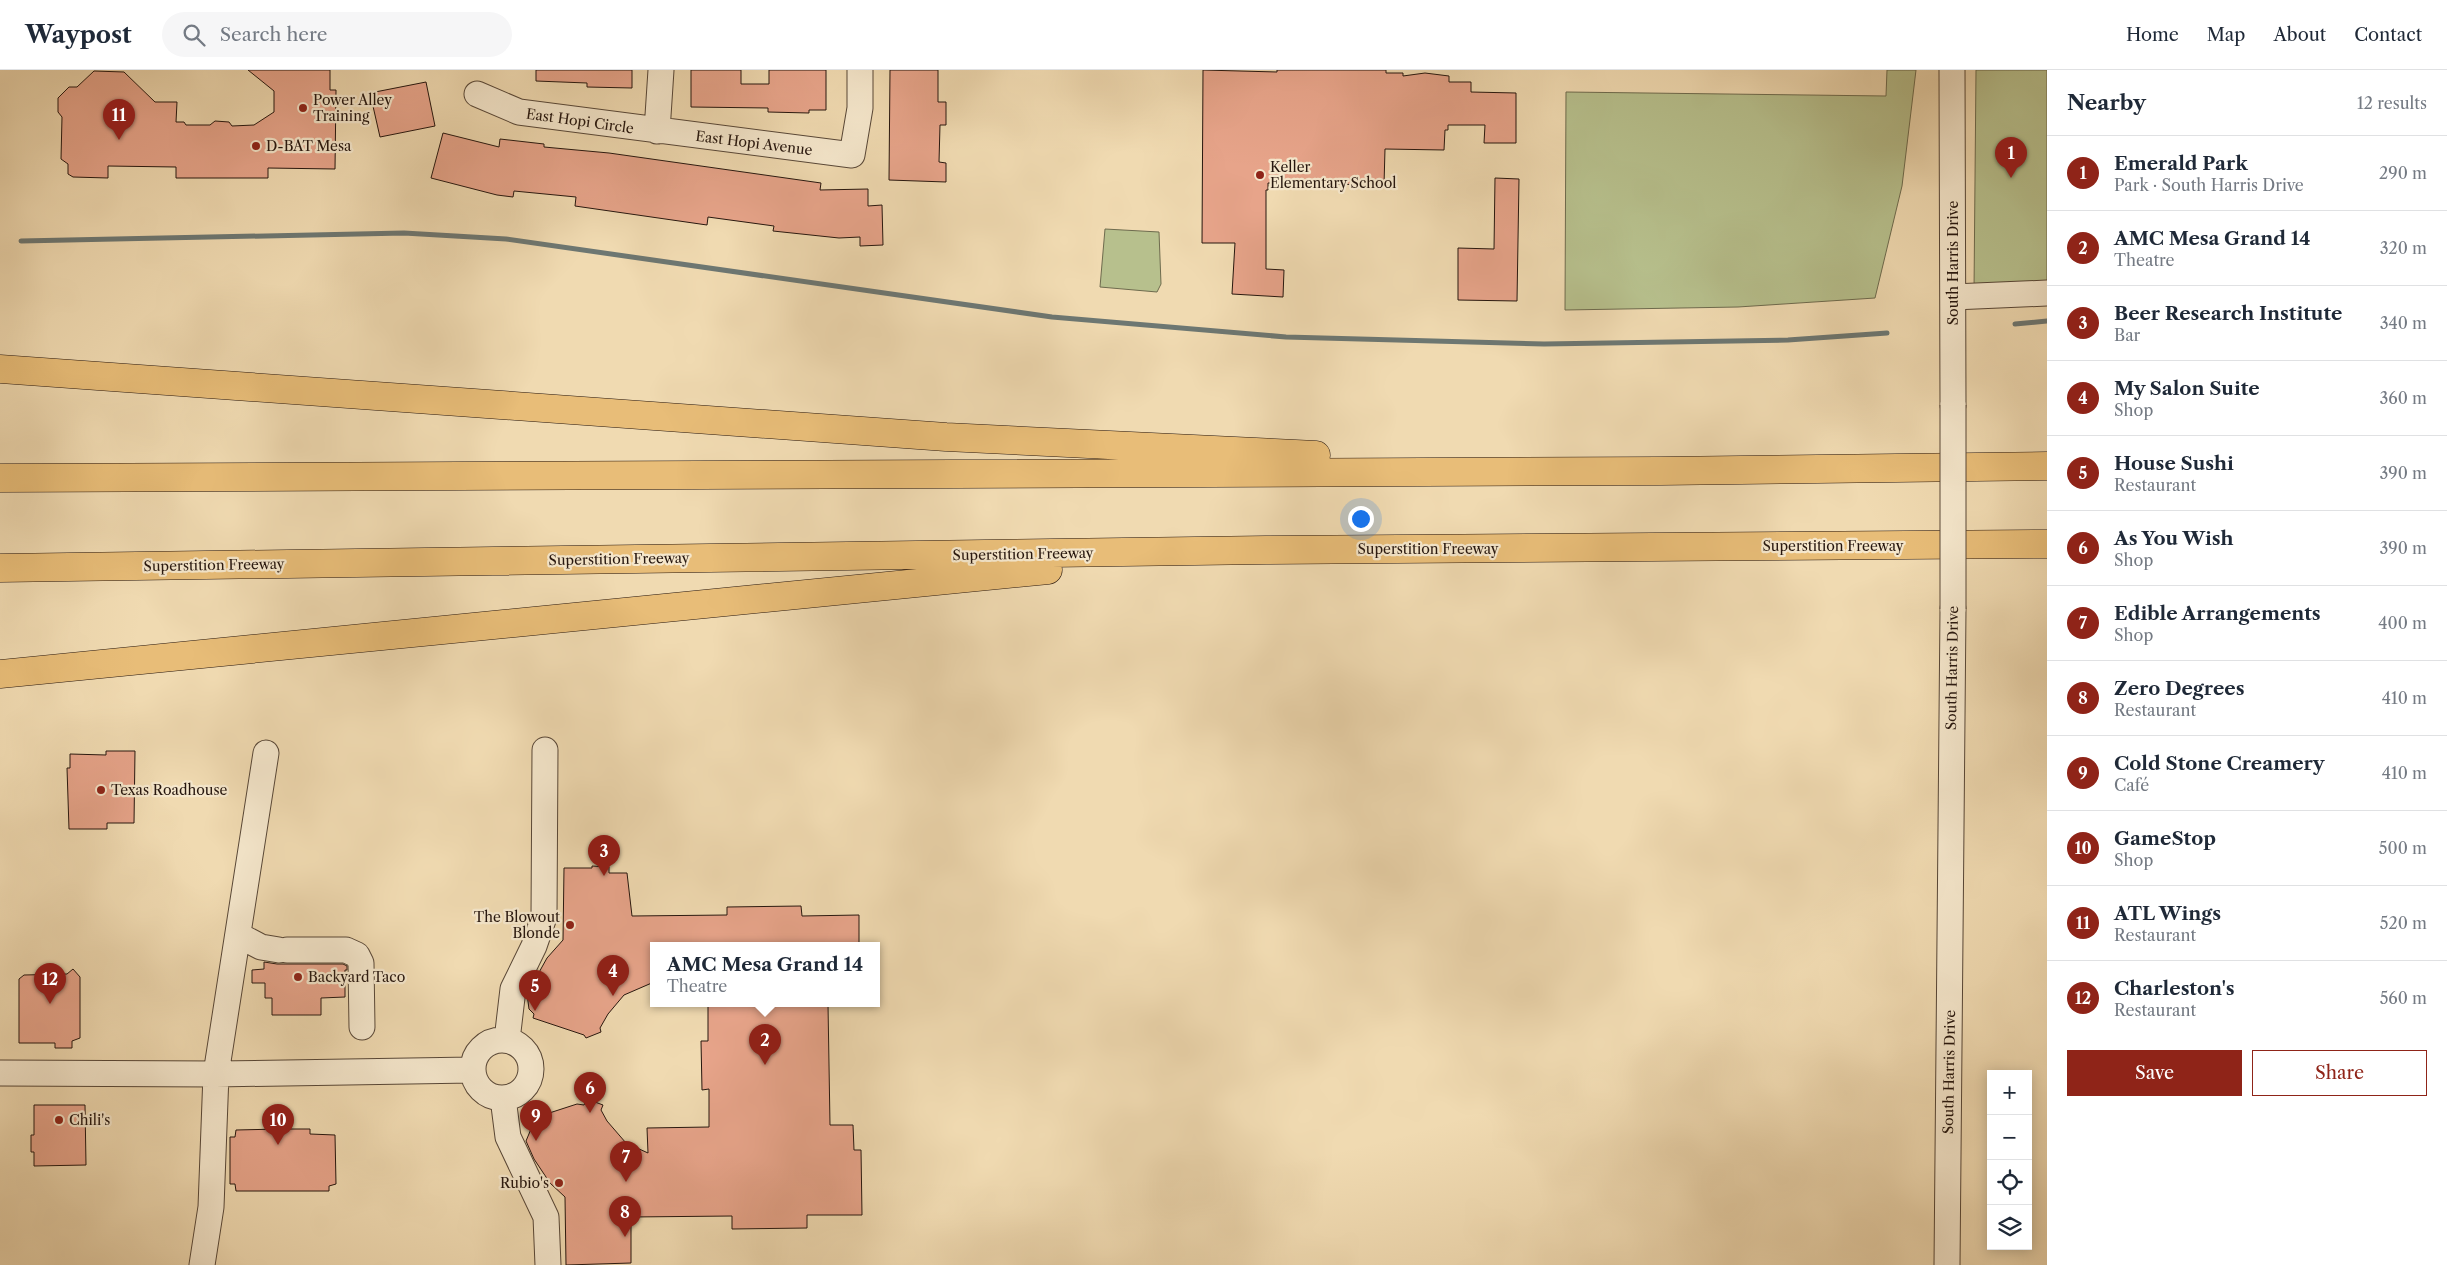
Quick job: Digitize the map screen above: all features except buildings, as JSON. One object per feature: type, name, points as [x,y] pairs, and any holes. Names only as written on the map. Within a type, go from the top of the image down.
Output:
[{"type":"highway","points":[[0,369],[946,438],[1661,471]]},
{"type":"highway","points":[[0,478],[1661,471],[2047,466]]},
{"type":"highway","name":"Superstition Freeway","points":[[0,568],[1244,551],[2047,544]]},
{"type":"highway","points":[[0,674],[1244,551]]},
{"type":"street","points":[[657,131],[661,70]]},
{"type":"street","name":"East Hopi Avenue","points":[[657,131],[852,155],[860,108],[860,70]]},
{"type":"street","name":"South Harris Drive","points":[[1947,1265],[1953,609],[1952,70]]},
{"type":"street","name":"East Hopi Circle","points":[[477,94],[519,112],[657,131]]},
{"type":"street","points":[[1953,298],[2047,293]]},
{"type":"street","points":[[507,1040],[513,989],[534,946],[544,917],[545,750]]},
{"type":"street","points":[[202,1265],[211,1207],[216,1074],[266,753]]},
{"type":"street","points":[[238,935],[261,947],[283,950],[346,950],[357,955],[361,963],[362,1027]]},
{"type":"street","points":[[507,1040],[524,1049],[532,1066],[531,1075],[521,1091],[503,1098],[486,1093],[474,1079],[472,1070],[477,1053],[483,1046],[490,1042],[507,1040]]},
{"type":"street","points":[[0,1073],[216,1074],[472,1070]]},
{"type":"street","points":[[503,1098],[508,1137],[546,1217],[548,1265]]},
{"type":"green space","points":[[1887,70],[1916,70],[1902,186],[1875,298],[1738,307],[1565,310],[1566,92],[1886,96]]},
{"type":"green space","points":[[1976,70],[2047,70],[2047,286],[1974,291]]},
{"type":"green space","points":[[1105,229],[1159,232],[1161,284],[1157,292],[1100,287]]},
{"type":"waterway","points":[[21,241],[404,233],[506,239],[1052,317],[1286,337],[1544,344],[1788,340],[1887,333]]},
{"type":"waterway","points":[[2015,324],[2047,321]]},
{"type":"place","name":"Power Alley Training","points":[[303,108]]},
{"type":"place","name":"ATL Wings","points":[[119,140]]},
{"type":"place","name":"D-BAT Mesa","points":[[256,146]]},
{"type":"place","name":"Keller Elementary School","points":[[1260,175]]},
{"type":"place","name":"Emerald Park","points":[[2011,178]]},
{"type":"place","name":"Texas Roadhouse","points":[[101,790]]},
{"type":"place","name":"Beer Research Institute","points":[[604,876]]},
{"type":"place","name":"The Blowout Blonde","points":[[570,925]]},
{"type":"place","name":"Backyard Taco","points":[[298,977]]},
{"type":"place","name":"My Salon Suite","points":[[613,996]]},
{"type":"place","name":"Charleston's","points":[[50,1004]]},
{"type":"place","name":"House Sushi","points":[[535,1011]]},
{"type":"place","name":"AMC Mesa Grand 14","points":[[765,1065]]},
{"type":"place","name":"As You Wish","points":[[590,1113]]},
{"type":"place","name":"Chili's","points":[[59,1120]]},
{"type":"place","name":"Cold Stone Creamery","points":[[536,1141]]},
{"type":"place","name":"GameStop","points":[[278,1145]]},
{"type":"place","name":"Edible Arrangements","points":[[626,1182]]},
{"type":"place","name":"Rubio's","points":[[559,1183]]},
{"type":"place","name":"Zero Degrees","points":[[625,1237]]}]
